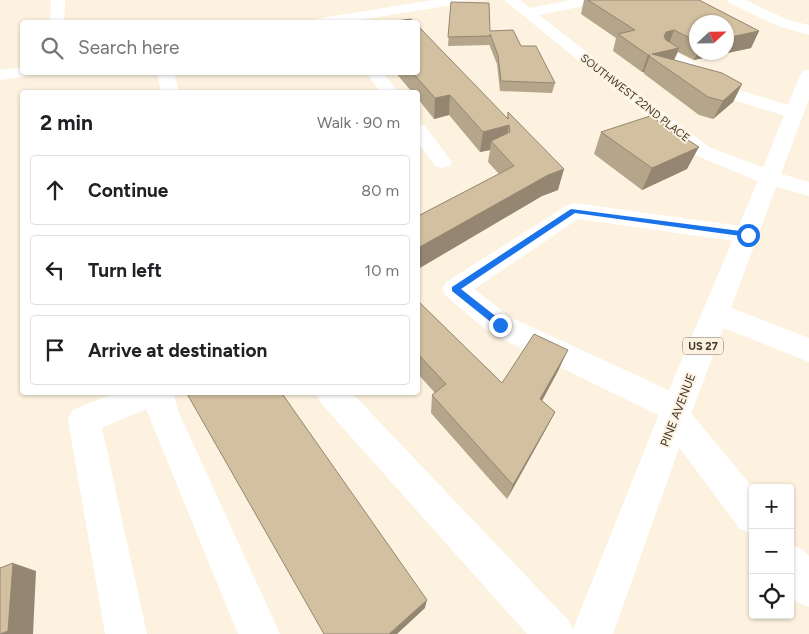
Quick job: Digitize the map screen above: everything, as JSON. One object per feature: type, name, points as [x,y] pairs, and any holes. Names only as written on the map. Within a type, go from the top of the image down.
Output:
[{"type":"main road","points":[[57,20],[58,1],[76,0]]},
{"type":"main road","points":[[343,20],[459,0]]},
{"type":"main road","name":"SOUTHWEST 22ND PLACE","points":[[511,0],[702,150],[770,178],[809,189]]},
{"type":"main road","points":[[527,13],[567,2],[592,0]]},
{"type":"main road","points":[[734,0],[783,23],[809,30]]},
{"type":"main road","points":[[326,7],[330,20]]},
{"type":"main road","points":[[734,15],[755,11]]},
{"type":"main road","points":[[667,53],[736,95],[795,113]]},
{"type":"main road","points":[[0,75],[20,72]]},
{"type":"main road","points":[[166,75],[170,90]]},
{"type":"main road","points":[[376,75],[388,90]]},
{"type":"main road","name":"PINE AVENUE","points":[[592,634],[676,413],[748,235],[808,79]]},
{"type":"main road","points":[[420,133],[442,162]]},
{"type":"main road","points":[[748,235],[574,211],[455,289],[500,325],[676,413],[749,511]]},
{"type":"main road","points":[[716,313],[809,350]]},
{"type":"main road","points":[[126,634],[84,420],[145,395]]},
{"type":"main road","points":[[158,395],[163,412],[260,634]]},
{"type":"main road","points":[[334,395],[554,634]]},
{"type":"main road","points":[[794,568],[809,587]]},
{"type":"building","points":[[588,0],[699,0],[728,15],[689,15],[689,38],[674,30],[666,32],[664,37],[666,40],[679,48],[652,54],[722,73],[742,84],[723,101],[708,97],[618,34],[635,30]]},
{"type":"building","points":[[451,2],[489,3],[490,31],[513,30],[521,46],[536,46],[555,83],[501,81],[498,55],[490,34],[490,36],[448,37]]},
{"type":"building","points":[[734,18],[759,31],[734,36]]},
{"type":"building","points":[[420,28],[508,119],[508,112],[564,169],[548,175],[420,247],[420,215],[514,166],[491,141],[510,132],[509,125],[483,132],[450,95],[435,98],[415,75],[420,75]]},
{"type":"building","points":[[650,116],[699,147],[652,168],[601,132]]},
{"type":"building","points":[[420,303],[502,383],[534,334],[568,350],[540,399],[555,412],[513,485],[432,395],[446,384],[420,356]]},
{"type":"building","points":[[188,395],[283,395],[427,600],[389,634],[324,634]]},
{"type":"building","points":[[13,563],[8,631],[0,634],[0,568]]},
{"type":"route","points":[[500,325],[455,289],[574,211],[748,235]]}]
